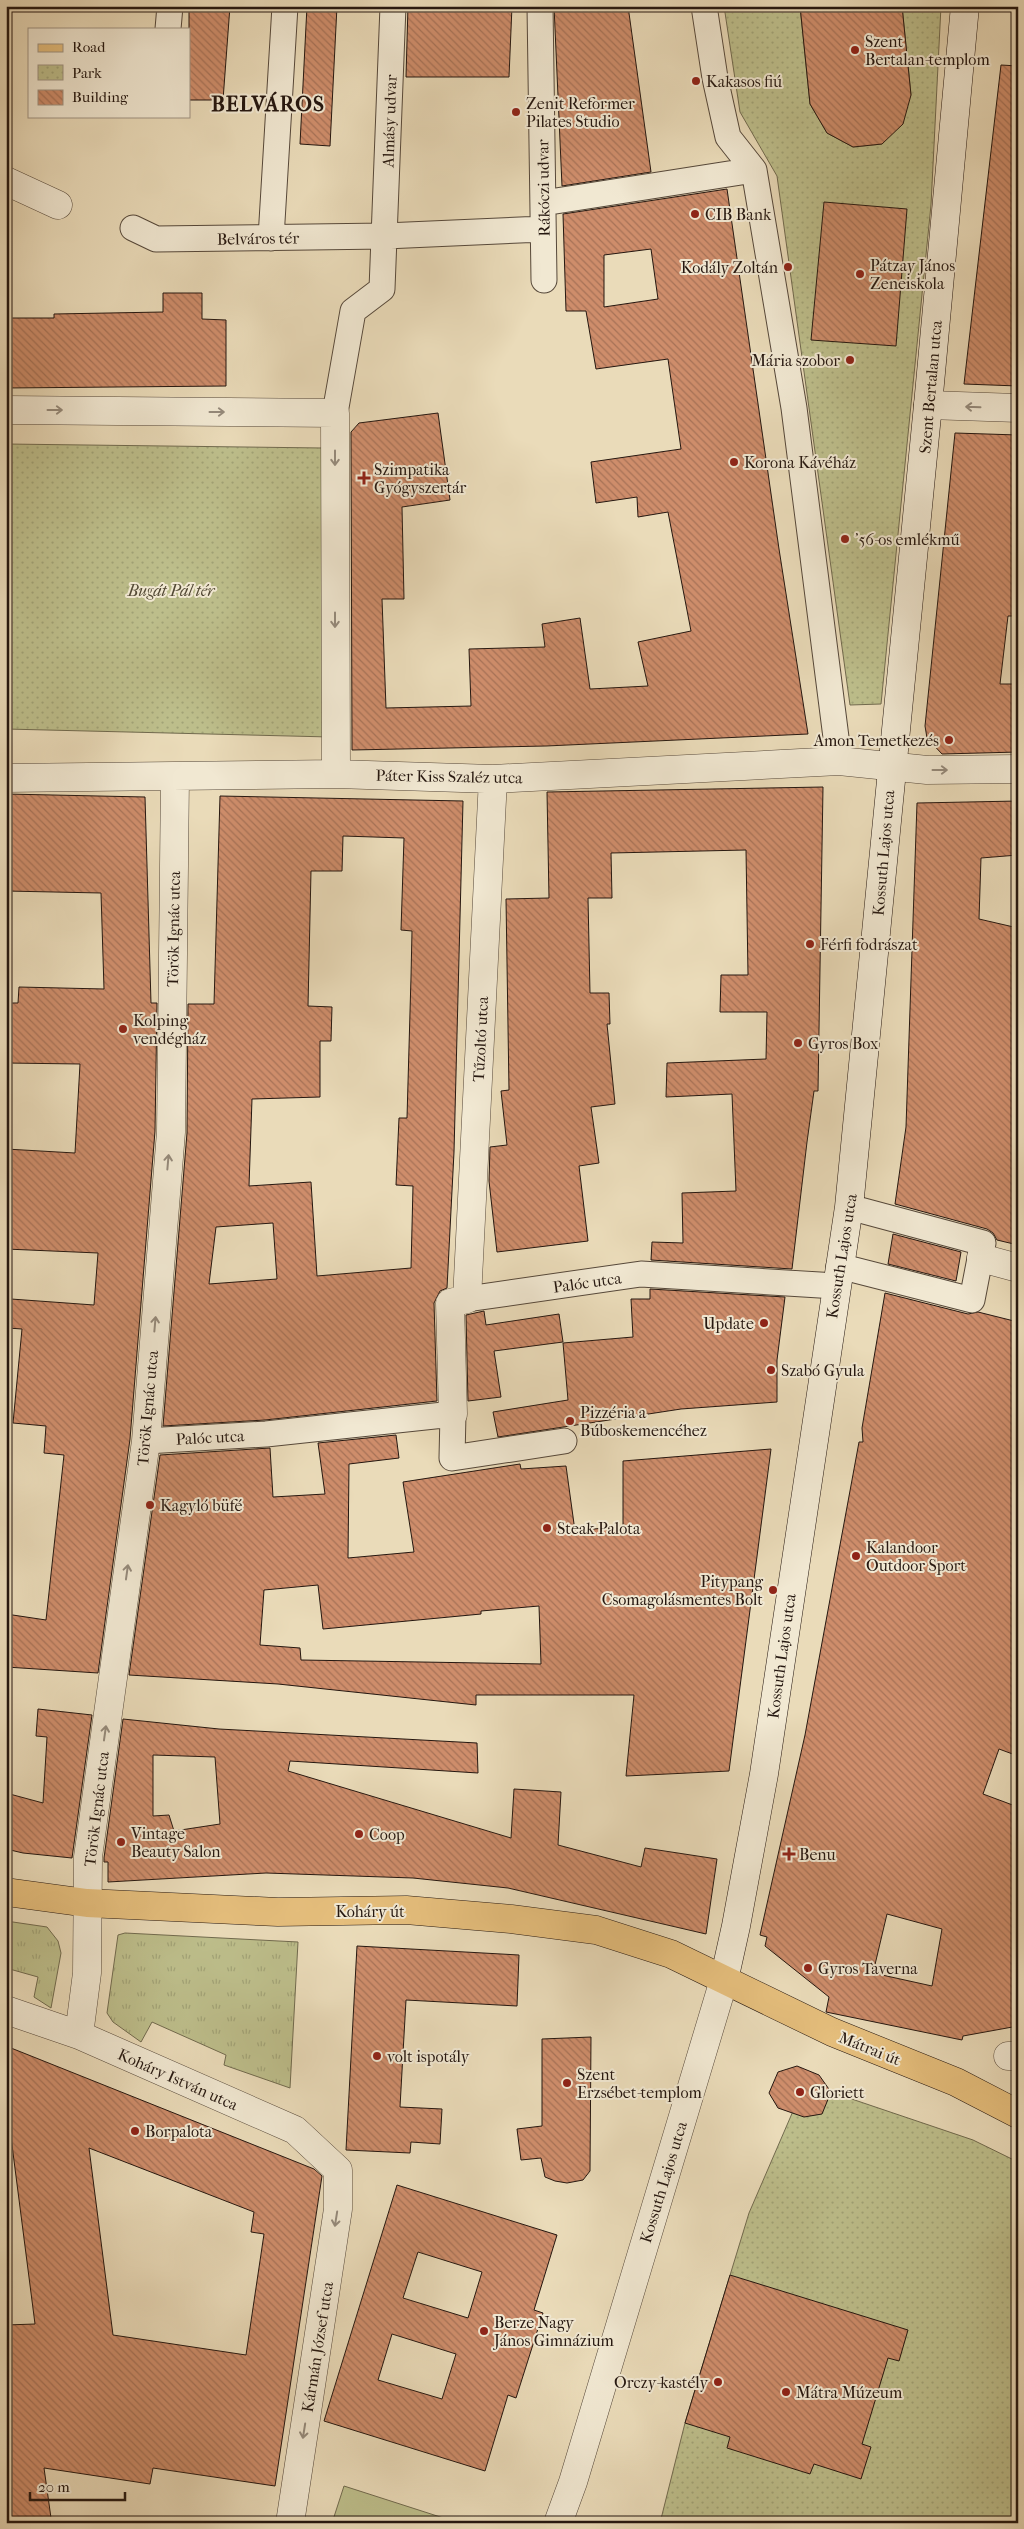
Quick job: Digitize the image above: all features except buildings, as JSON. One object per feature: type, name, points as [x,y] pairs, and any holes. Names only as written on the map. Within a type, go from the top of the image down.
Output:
[{"type":"main road","name":"Koháry út","points":[[6,1892],[87,1903],[278,1912],[406,1910],[511,1919],[596,1930],[672,1954],[724,1980]]},
{"type":"main road","name":"Mátrai út","points":[[724,1980],[832,2032],[956,2082],[1018,2114]]},
{"type":"street","points":[[168,28],[170,6]]},
{"type":"street","points":[[271,238],[285,6]]},
{"type":"street","name":"Almásy udvar","points":[[386,236],[393,6]]},
{"type":"street","name":"Rákóczi udvar","points":[[540,6],[544,280]]},
{"type":"street","points":[[704,6],[715,78],[728,137],[754,170],[794,408],[839,762]]},
{"type":"street","name":"Szent Bertalan utca","points":[[891,767],[928,405],[965,6]]},
{"type":"street","points":[[543,203],[754,170]]},
{"type":"street","points":[[6,181],[58,205]]},
{"type":"street","name":"Belváros tér","points":[[132,228],[156,239],[386,236],[543,229]]},
{"type":"street","points":[[336,774],[335,413],[353,311],[382,290],[386,236]]},
{"type":"street","points":[[928,405],[1018,408]]},
{"type":"street","points":[[6,410],[335,413]]},
{"type":"street","name":"Páter Kiss Szaléz utca","points":[[6,778],[336,774],[493,780],[839,762],[891,767],[1018,769]]},
{"type":"street","name":"Kossuth Lajos utca","points":[[558,2523],[724,1980],[736,1926],[764,1774],[849,1208],[891,767]]},
{"type":"street","name":"Török Ignác utca","points":[[79,2035],[87,1973],[88,1857],[146,1441],[170,1132],[175,777]]},
{"type":"street","name":"Tűzoltó utca","points":[[468,1299],[493,780]]},
{"type":"street","points":[[849,1208],[983,1243],[981,1258],[1018,1268]]},
{"type":"street","name":"Palóc utca","points":[[564,1440],[452,1458],[453,1414],[450,1303],[641,1274],[838,1276],[972,1300],[981,1258]]},
{"type":"street","name":"Palóc utca","points":[[146,1441],[266,1434],[453,1414]]},
{"type":"street","name":"Koháry István utca","points":[[6,2010],[79,2035],[295,2130],[338,2170]]},
{"type":"street","name":"Kármán József utca","points":[[290,2523],[338,2209],[338,2170]]},
{"type":"green space","points":[[724,6],[800,6],[810,104],[827,133],[853,147],[882,144],[911,95],[902,6],[941,6],[931,205],[881,704],[850,705],[777,176],[740,112]]},
{"type":"green space","name":"Bugát Pál tér","points":[[6,444],[323,448],[330,737],[6,729]]},
{"type":"green space","points":[[6,1921],[47,1927],[58,1941],[61,1953],[51,2008],[34,1997],[38,1977],[6,1968]]},
{"type":"green space","points":[[125,1933],[298,1942],[290,2088],[224,2065],[226,2055],[152,2022],[141,2042],[113,2022],[107,2013],[118,1935]]},
{"type":"green space","points":[[803,2088],[831,2092],[973,2140],[1018,2162],[1018,2523],[660,2523],[685,2423],[749,2213]]},
{"type":"green space","points":[[344,2486],[459,2523],[332,2523]]},
{"type":"place","name":"Szent Bertalan-templom","points":[[855,50]]},
{"type":"place","name":"Kakasos fiú","points":[[696,81]]},
{"type":"place","name":"Zenit Reformer Pilates Studio","points":[[516,112]]},
{"type":"place","name":"CIB Bank","points":[[695,214]]},
{"type":"place","name":"Kodály Zoltán","points":[[788,267]]},
{"type":"place","name":"Pátzay János Zeneiskola","points":[[860,274]]},
{"type":"place","name":"Mária szobor","points":[[850,360]]},
{"type":"place","name":"Korona Kávéház","points":[[734,462]]},
{"type":"place","name":"Szimpatika Gyógyszertár","points":[[364,478]]},
{"type":"place","name":"'56-os emlékmű","points":[[845,539]]},
{"type":"place","name":"Amon Temetkezés","points":[[949,740]]},
{"type":"place","name":"Férfi fodrászat","points":[[810,944]]},
{"type":"place","name":"Kolping vendégház","points":[[123,1029]]},
{"type":"place","name":"Gyros Box","points":[[798,1043]]},
{"type":"place","name":"Update","points":[[764,1323]]},
{"type":"place","name":"Szabó Gyula","points":[[771,1370]]},
{"type":"place","name":"Pizzéria a Búboskemencéhez","points":[[570,1421]]},
{"type":"place","name":"Kagyló büfé","points":[[150,1505]]},
{"type":"place","name":"Steak Palota","points":[[547,1528]]},
{"type":"place","name":"Kalandoor Outdoor Sport","points":[[856,1556]]},
{"type":"place","name":"Pitypang Csomagolásmentes Bolt","points":[[773,1590]]},
{"type":"place","name":"Coop","points":[[359,1834]]},
{"type":"place","name":"Vintage Beauty Salon","points":[[121,1842]]},
{"type":"place","name":"Benu","points":[[789,1854]]},
{"type":"place","name":"Gyros Taverna","points":[[808,1968]]},
{"type":"place","name":"volt ispotály","points":[[377,2056]]},
{"type":"place","name":"Szent Erzsébet-templom","points":[[567,2083]]},
{"type":"place","name":"Gloriett","points":[[800,2092]]},
{"type":"place","name":"Borpalota","points":[[135,2131]]},
{"type":"place","name":"Berze Nagy János Gimnázium","points":[[484,2331]]},
{"type":"place","name":"Orczy-kastély","points":[[718,2382]]},
{"type":"place","name":"Mátra Múzeum","points":[[786,2392]]},
{"type":"district","name":"BELVÁROS","points":[[268,104]]}]
